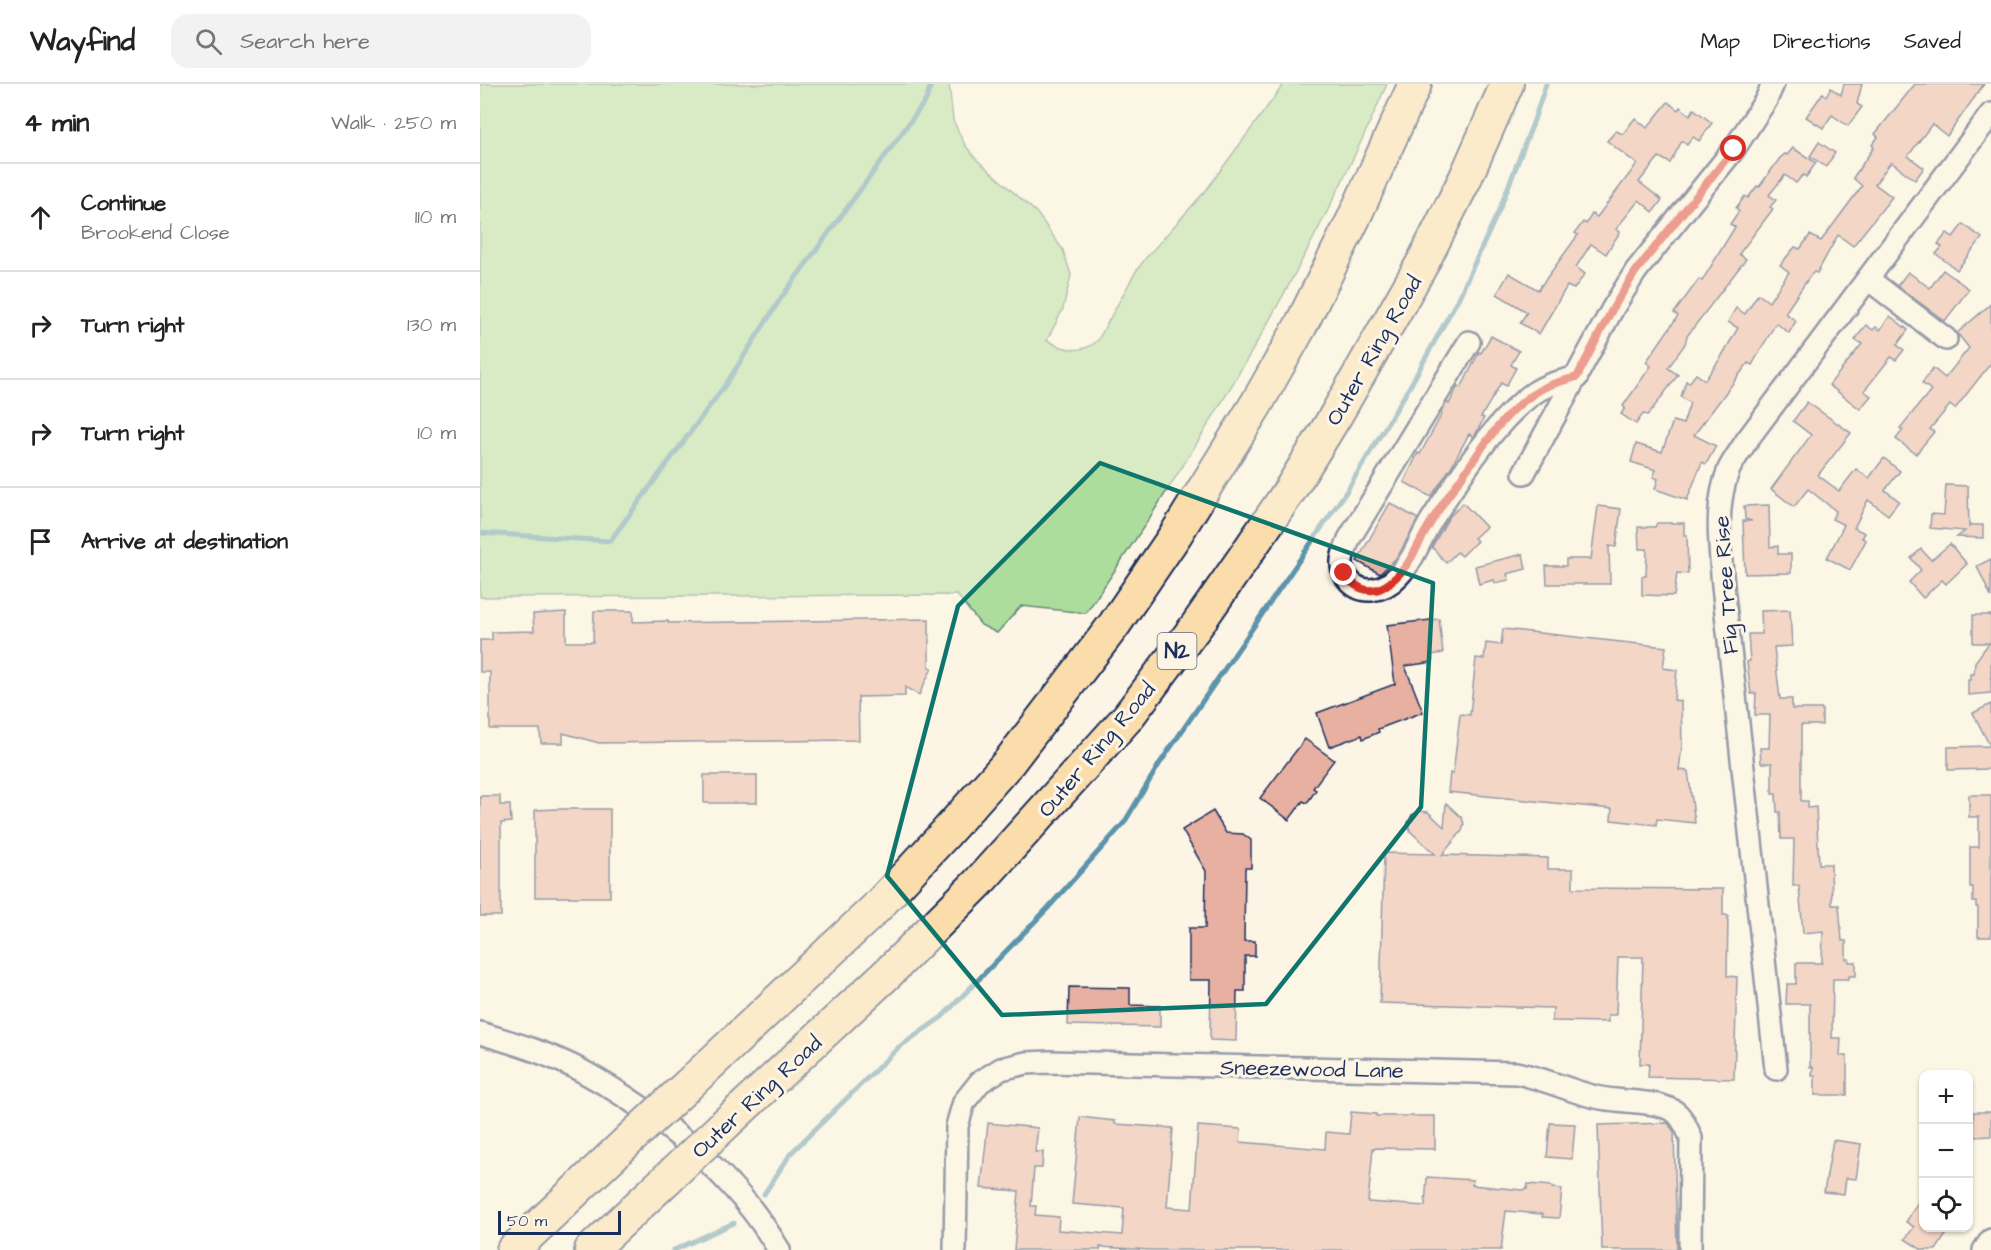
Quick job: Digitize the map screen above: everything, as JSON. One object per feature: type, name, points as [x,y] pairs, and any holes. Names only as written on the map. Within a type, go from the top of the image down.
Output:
[{"type":"highway","points":[[513,1250],[875,909],[1009,762],[1114,626],[1181,525],[1257,403],[1300,327],[1353,220],[1415,84]]},
{"type":"highway","name":"Outer Ring Road","points":[[591,1250],[888,973],[976,884],[1127,718],[1290,489],[1336,415],[1422,264],[1465,179],[1507,84]]},
{"type":"street","points":[[1524,473],[1613,308],[1636,271],[1734,149],[1766,100],[1773,84]]},
{"type":"street","name":"Fig Tree Rise","points":[[1776,1069],[1723,586],[1719,532],[1720,498],[1730,467],[1747,440],[1991,114]]},
{"type":"street","points":[[1868,279],[1947,339]]},
{"type":"street","points":[[1469,342],[1349,539],[1342,561],[1344,573],[1357,588],[1369,591],[1384,587],[1398,576],[1413,557],[1430,522],[1499,426],[1515,408],[1536,392],[1577,377]]},
{"type":"street","points":[[480,1033],[523,1046],[580,1070],[637,1103],[723,1177],[764,1225],[779,1250]]},
{"type":"street","name":"Sneezewood Lane","points":[[955,1250],[957,1126],[964,1102],[980,1082],[1001,1069],[1026,1063],[1049,1062],[1516,1073],[1538,1077],[1598,1097],[1658,1106],[1675,1112],[1691,1138],[1690,1250]]},
{"type":"street","points":[[1984,1250],[1991,1240]]},
{"type":"highlighted area","points":[[1100,463],[1433,583],[1421,807],[1266,1004],[1002,1015],[887,876],[958,606]]},
{"type":"green space","points":[[480,84],[949,84],[953,120],[965,145],[976,159],[1037,213],[1063,250],[1071,275],[1063,309],[1047,340],[1066,348],[1079,349],[1086,348],[1098,340],[1145,259],[1207,189],[1284,84],[1387,84],[1322,222],[1249,356],[1170,486],[1086,613],[1021,606],[997,633],[981,625],[957,595],[480,597]]},
{"type":"building","points":[[1844,84],[1862,84],[1857,104],[1862,107],[1848,126],[1832,115],[1823,128],[1806,117],[1823,93],[1826,96],[1831,88],[1841,95]]},
{"type":"building","points":[[1915,84],[1984,84],[1947,136],[1932,124],[1908,156],[1924,168],[1915,180],[1891,162],[1875,184],[1892,197],[1853,246],[1838,235],[1817,273],[1814,272],[1810,276],[1785,313],[1796,321],[1789,333],[1776,323],[1752,365],[1748,363],[1694,435],[1716,446],[1706,464],[1702,462],[1687,500],[1655,489],[1658,479],[1653,477],[1656,470],[1631,462],[1636,444],[1662,452],[1673,421],[1683,424],[1690,403],[1681,397],[1686,381],[1689,383],[1696,374],[1705,380],[1720,359],[1738,328],[1728,322],[1736,308],[1745,314],[1758,294],[1769,302],[1789,272],[1780,265],[1795,247],[1800,249],[1810,235],[1821,241],[1862,186],[1853,178],[1874,147],[1872,145],[1878,137],[1875,134]]},
{"type":"building","points":[[1668,102],[1678,110],[1680,107],[1690,115],[1694,109],[1712,123],[1699,141],[1693,137],[1687,145],[1682,141],[1670,163],[1659,157],[1639,182],[1662,200],[1653,212],[1639,200],[1616,229],[1620,232],[1606,254],[1591,244],[1576,267],[1585,274],[1574,289],[1567,286],[1539,334],[1520,323],[1527,312],[1497,294],[1509,273],[1538,290],[1578,235],[1575,233],[1583,222],[1586,224],[1592,214],[1597,217],[1637,164],[1607,141],[1616,131],[1623,134],[1635,118],[1647,128]]},
{"type":"building","points":[[1819,142],[1835,153],[1826,167],[1810,156]]},
{"type":"building","points":[[1793,148],[1816,163],[1806,177],[1804,175],[1796,183],[1785,175],[1769,195],[1776,200],[1770,207],[1773,209],[1739,254],[1746,259],[1687,336],[1685,344],[1668,368],[1678,375],[1648,415],[1643,414],[1636,424],[1621,414],[1625,408],[1623,406],[1651,366],[1646,362],[1678,316],[1674,313],[1699,279],[1702,281],[1735,227],[1730,224],[1739,211],[1736,208],[1745,196],[1748,198],[1757,186],[1759,187],[1780,158],[1787,155]]},
{"type":"building","points":[[1963,224],[1982,238],[1957,270],[1936,254],[1942,247],[1938,244],[1947,233],[1953,237]]},
{"type":"building","points":[[1943,270],[1969,289],[1945,321],[1897,286],[1908,272],[1930,288]]},
{"type":"building","points":[[1991,304],[1991,363],[1955,409],[1950,405],[1930,429],[1934,432],[1916,454],[1896,439],[1903,430],[1900,428],[1931,390],[1922,383],[1933,368],[1945,378],[1969,348],[1957,333]]},
{"type":"building","points":[[1890,316],[1908,330],[1897,345],[1904,350],[1896,360],[1891,357],[1864,391],[1871,396],[1860,409],[1829,385],[1862,344],[1855,340],[1866,325],[1873,330],[1876,327],[1880,330]]},
{"type":"building","points":[[1491,336],[1519,351],[1511,365],[1516,368],[1506,386],[1501,383],[1481,417],[1484,418],[1474,437],[1469,434],[1431,497],[1404,482],[1418,453],[1420,454],[1442,414],[1443,408],[1447,402],[1449,404],[1458,386],[1461,388],[1479,352],[1481,353]]},
{"type":"building","points":[[1807,402],[1851,433],[1818,475],[1839,491],[1856,469],[1869,478],[1884,458],[1900,471],[1885,490],[1899,501],[1888,515],[1868,500],[1854,528],[1865,533],[1862,538],[1866,540],[1850,570],[1827,558],[1844,525],[1832,519],[1836,511],[1808,489],[1794,507],[1771,489],[1811,435],[1793,421]]},
{"type":"building","points":[[1946,485],[1968,486],[1969,527],[1983,525],[1983,538],[1957,537],[1965,531],[1930,528],[1931,514],[1944,515]]},
{"type":"building","points":[[1390,503],[1418,519],[1398,556],[1380,574],[1357,561]]},
{"type":"building","points":[[1463,503],[1486,527],[1474,538],[1477,541],[1462,556],[1457,552],[1446,563],[1432,547],[1449,517]]},
{"type":"building","points":[[1769,505],[1770,547],[1778,546],[1778,554],[1791,554],[1791,573],[1745,574],[1743,521],[1752,521],[1745,519],[1744,506]]},
{"type":"building","points":[[1598,506],[1621,509],[1616,547],[1609,546],[1610,584],[1547,584],[1546,566],[1566,566],[1566,559],[1591,559]]},
{"type":"building","points":[[1657,523],[1684,523],[1684,535],[1687,535],[1688,574],[1677,573],[1674,596],[1642,595],[1642,576],[1646,576],[1647,549],[1639,549],[1638,527],[1655,527]]},
{"type":"building","points":[[1950,544],[1967,564],[1946,584],[1942,580],[1923,598],[1909,582],[1921,570],[1911,558],[1921,549],[1931,560]]},
{"type":"building","points":[[1523,554],[1526,569],[1507,574],[1509,580],[1495,583],[1494,580],[1479,584],[1475,566]]},
{"type":"building","points":[[1991,559],[1991,597],[1977,566]]},
{"type":"building","points":[[1790,610],[1792,646],[1774,647],[1780,699],[1792,699],[1792,709],[1822,709],[1822,725],[1801,725],[1801,801],[1808,801],[1808,808],[1816,807],[1819,864],[1831,864],[1832,905],[1839,905],[1842,941],[1846,941],[1846,959],[1849,959],[1849,962],[1856,962],[1856,976],[1849,976],[1849,979],[1833,979],[1832,1038],[1841,1038],[1840,1056],[1847,1056],[1847,1095],[1815,1095],[1815,1076],[1812,1076],[1813,1067],[1810,1067],[1810,1004],[1786,1004],[1787,984],[1796,984],[1796,963],[1822,963],[1823,931],[1803,933],[1799,886],[1793,886],[1794,839],[1781,839],[1780,812],[1777,812],[1776,794],[1772,794],[1772,763],[1761,763],[1760,748],[1769,748],[1770,715],[1755,715],[1756,693],[1751,694],[1747,662],[1750,661],[1748,634],[1762,634],[1761,611]]},
{"type":"building","points":[[594,611],[633,611],[633,622],[668,621],[668,623],[929,619],[929,667],[932,668],[919,695],[905,687],[905,696],[858,697],[859,740],[599,743],[563,733],[563,743],[541,743],[540,729],[490,729],[490,672],[480,672],[480,640],[492,640],[492,632],[534,631],[533,614],[566,612],[566,642],[593,642]]},
{"type":"building","points":[[1973,615],[1991,615],[1991,693],[1968,695],[1970,674],[1974,674],[1975,662],[1989,643],[1973,643]]},
{"type":"building","points":[[1439,619],[1443,653],[1432,655],[1433,662],[1405,666],[1423,712],[1378,729],[1379,732],[1363,739],[1362,735],[1329,747],[1317,713],[1395,684],[1387,625]]},
{"type":"building","points":[[1503,629],[1666,647],[1663,668],[1677,670],[1674,700],[1681,701],[1682,746],[1679,770],[1688,771],[1695,823],[1657,819],[1656,825],[1611,820],[1612,809],[1448,792],[1450,773],[1453,774],[1460,714],[1470,715],[1476,658],[1484,659],[1486,643],[1501,645]]},
{"type":"building","points":[[1991,704],[1991,769],[1948,770],[1948,747],[1990,746],[1973,713]]},
{"type":"building","points":[[1305,739],[1334,760],[1313,788],[1316,790],[1307,803],[1303,801],[1289,820],[1260,798]]},
{"type":"building","points":[[704,775],[757,775],[757,803],[704,803]]},
{"type":"building","points":[[1969,795],[1991,795],[1991,937],[1978,937],[1978,907],[1976,907],[1976,902],[1973,902],[1973,887],[1970,887],[1970,847],[1979,847],[1979,817],[1969,817]]},
{"type":"building","points":[[480,796],[500,796],[500,805],[510,805],[511,822],[501,823],[501,916],[480,916]]},
{"type":"building","points":[[1446,803],[1462,818],[1464,824],[1462,831],[1442,855],[1548,858],[1548,869],[1573,869],[1573,888],[1723,889],[1723,915],[1728,915],[1727,976],[1737,977],[1734,1079],[1648,1077],[1649,1064],[1640,1064],[1643,957],[1618,957],[1616,1015],[1608,1015],[1608,1022],[1552,1021],[1553,1008],[1380,1003],[1384,853],[1435,854],[1410,831],[1408,823],[1412,815],[1420,811],[1428,812],[1444,827]]},
{"type":"building","points":[[610,809],[610,897],[535,897],[535,810]]},
{"type":"building","points":[[1213,811],[1226,833],[1243,834],[1251,840],[1251,868],[1245,868],[1244,941],[1255,941],[1255,956],[1245,956],[1245,991],[1237,991],[1236,1041],[1210,1040],[1211,980],[1189,980],[1189,928],[1205,928],[1206,871],[1182,830]]},
{"type":"building","points":[[1069,987],[1130,988],[1130,1005],[1160,1006],[1160,1027],[1068,1025]]},
{"type":"building","points":[[1351,1112],[1376,1114],[1376,1116],[1435,1116],[1435,1149],[1373,1148],[1368,1202],[1425,1206],[1427,1177],[1473,1180],[1472,1185],[1522,1190],[1527,1189],[1528,1184],[1552,1186],[1552,1188],[1562,1189],[1559,1218],[1542,1217],[1543,1214],[1506,1211],[1501,1250],[1151,1250],[1100,1247],[1100,1250],[1014,1250],[1019,1191],[981,1188],[988,1123],[1038,1128],[1035,1152],[1043,1152],[1042,1168],[1034,1168],[1031,1206],[1036,1206],[1035,1215],[1059,1217],[1058,1230],[1122,1235],[1124,1208],[1072,1204],[1080,1117],[1115,1121],[1115,1124],[1173,1128],[1167,1207],[1192,1209],[1198,1126],[1241,1129],[1240,1142],[1325,1149],[1326,1132],[1349,1134]]},
{"type":"building","points":[[1973,1112],[1991,1112],[1991,1136],[1973,1137]]},
{"type":"building","points":[[1550,1123],[1575,1124],[1572,1159],[1547,1157]]},
{"type":"building","points":[[1668,1123],[1674,1132],[1677,1250],[1602,1250],[1598,1125]]},
{"type":"building","points":[[1833,1140],[1861,1144],[1856,1179],[1846,1178],[1844,1194],[1824,1192]]},
{"type":"building","points":[[1919,1201],[1919,1232],[1948,1232],[1936,1250],[1922,1250],[1905,1239],[1914,1227],[1906,1222]]},
{"type":"waterway","points":[[480,533],[610,541],[726,384],[781,298],[926,100],[931,84]]},
{"type":"waterway","points":[[764,1194],[791,1153],[899,1047],[942,1017],[1047,909],[1124,823],[1160,763],[1346,492],[1409,388],[1459,297],[1500,208],[1546,84]]},
{"type":"waterway","points":[[674,1250],[734,1223]]},
{"type":"route","points":[[1344,573],[1357,588],[1369,591],[1384,587],[1398,576],[1413,557],[1430,522],[1499,426],[1515,408],[1536,392],[1577,377],[1613,308],[1636,271],[1734,149]]}]
